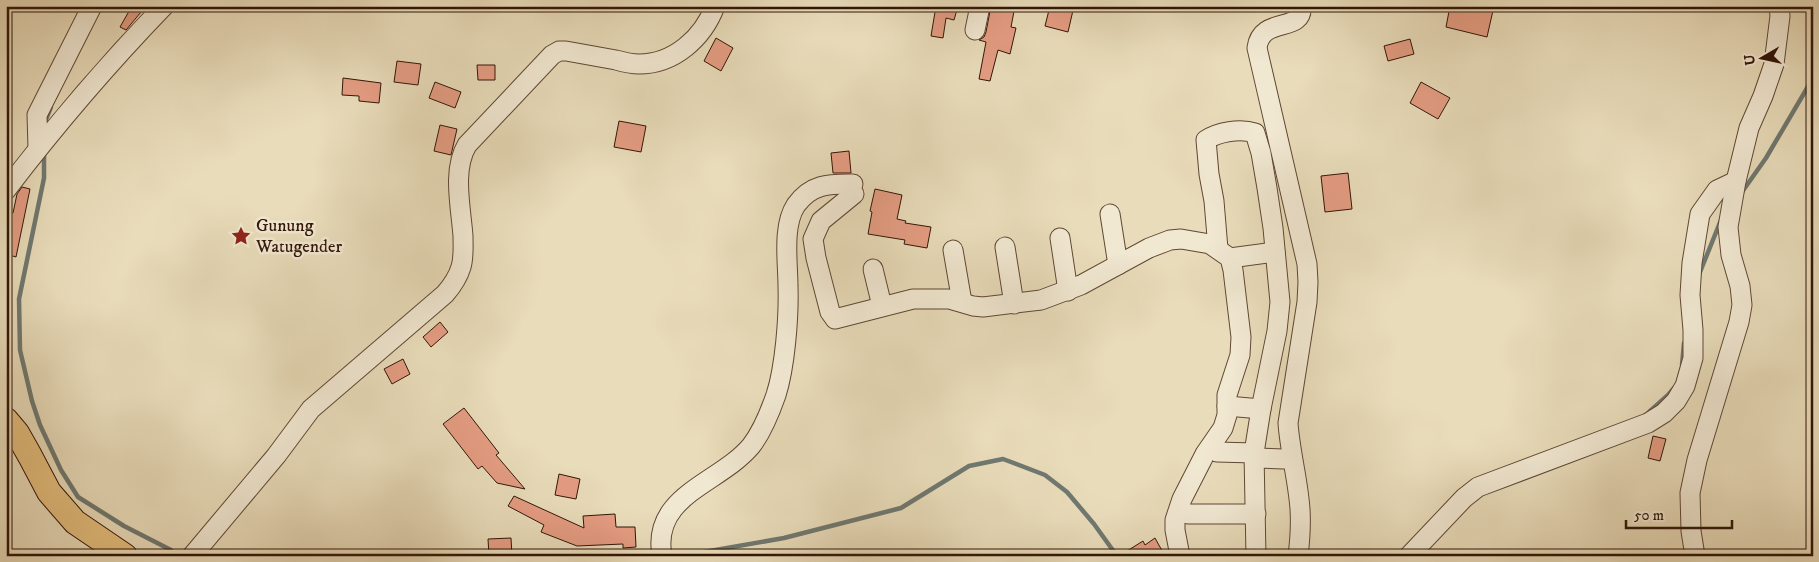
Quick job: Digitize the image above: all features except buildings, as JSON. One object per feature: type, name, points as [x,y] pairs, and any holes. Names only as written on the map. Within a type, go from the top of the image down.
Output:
[{"type":"main road","points":[[6,420],[30,456],[48,492],[75,522],[125,556]]},
{"type":"street","points":[[38,148],[37,115],[92,6]]},
{"type":"street","points":[[6,190],[38,148],[164,6]]},
{"type":"street","points":[[192,556],[276,456],[311,409],[445,294],[454,283],[461,267],[464,252],[459,163],[464,149],[473,138],[552,55],[559,51],[566,50],[637,64],[650,63],[668,57],[684,48],[699,35],[715,6]]},
{"type":"street","points":[[975,30],[980,6]]},
{"type":"street","points":[[1298,556],[1301,531],[1300,507],[1288,423],[1307,302],[1307,264],[1258,57],[1258,40],[1270,28],[1294,22],[1299,18],[1302,11],[1301,6]]},
{"type":"street","points":[[1695,556],[1691,531],[1690,493],[1697,460],[1739,322],[1742,305],[1740,286],[1731,255],[1728,227],[1736,181],[1749,128],[1774,64],[1780,16],[1779,6]]},
{"type":"street","points":[[1180,556],[1175,520],[1182,499],[1205,454],[1221,433],[1226,420],[1227,395],[1238,362],[1242,342],[1233,270],[1224,253],[1208,174],[1206,140],[1214,134],[1248,130],[1255,133],[1261,153],[1273,228],[1280,302],[1277,331],[1261,409],[1254,456],[1256,556]]},
{"type":"street","points":[[1409,556],[1464,498],[1478,487],[1648,423],[1664,413],[1676,401],[1685,386],[1693,358],[1690,295],[1692,263],[1700,214],[1717,190],[1736,181]]},
{"type":"street","points":[[662,556],[660,548],[662,527],[669,512],[681,500],[717,475],[751,446],[764,424],[776,394],[787,328],[788,226],[796,205],[809,193],[825,184],[854,189],[821,221],[813,239],[816,258],[832,316],[838,319],[913,299],[949,299],[983,307],[1041,300],[1097,278],[1149,248],[1170,240],[1193,240],[1210,244],[1224,253],[1275,252]]},
{"type":"street","points":[[1110,214],[1118,265]]},
{"type":"street","points":[[1060,238],[1068,291]]},
{"type":"street","points":[[1005,247],[1014,304]]},
{"type":"street","points":[[953,250],[962,302]]},
{"type":"street","points":[[873,269],[882,306]]},
{"type":"street","points":[[1227,406],[1261,409]]},
{"type":"street","points":[[1217,452],[1284,459]]},
{"type":"street","points":[[1195,493],[1192,514],[1256,514]]},
{"type":"waterway","points":[[1742,192],[1766,158],[1813,78]]},
{"type":"waterway","points":[[45,122],[51,107]]},
{"type":"waterway","points":[[44,152],[44,178],[19,299],[20,350],[32,401],[40,425],[61,470],[78,497],[124,526],[171,550]]},
{"type":"waterway","points":[[1698,277],[1721,220]]},
{"type":"waterway","points":[[1682,365],[1684,343]]},
{"type":"waterway","points":[[1649,412],[1674,388]]},
{"type":"waterway","points":[[681,556],[784,538],[901,508],[969,466],[1003,459],[1045,475],[1067,492],[1094,524],[1117,556]]},
{"type":"place","name":"Gunung Watugender","points":[[241,236]]}]
